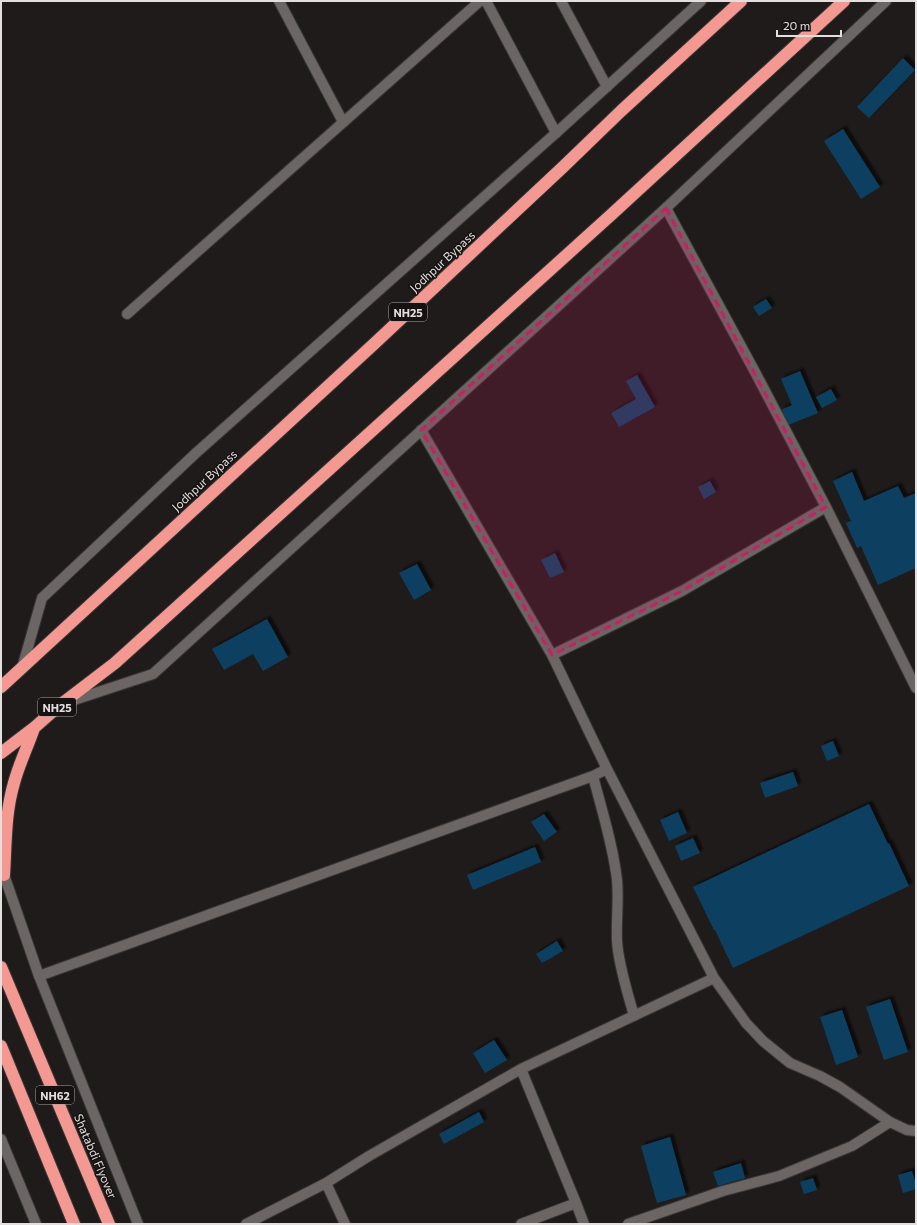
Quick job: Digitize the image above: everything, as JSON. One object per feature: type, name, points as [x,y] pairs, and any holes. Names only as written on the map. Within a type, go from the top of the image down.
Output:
[{"type":"highway","name":"Jodhpur Bypass","points":[[18,672],[369,348],[621,111],[741,1]]},
{"type":"highway","name":"NH25","points":[[1,753],[115,663],[618,209],[844,1]]},
{"type":"highway","name":"NH25","points":[[1,687],[18,672]]},
{"type":"highway","points":[[1,675],[18,672]]},
{"type":"highway","points":[[3,871],[10,799],[14,782],[35,727]]},
{"type":"highway","name":"Shatabdi Flyover","points":[[1,967],[109,1224]]},
{"type":"highway","name":"NH62","points":[[1,1046],[74,1224]]},
{"type":"street","points":[[279,1],[343,122]]},
{"type":"street","points":[[126,314],[480,1]]},
{"type":"street","points":[[486,1],[556,133]]},
{"type":"street","points":[[561,1],[607,87]]},
{"type":"street","points":[[18,672],[42,598],[196,453],[556,133],[701,1]]},
{"type":"street","points":[[60,705],[153,674],[666,208],[886,1]]},
{"type":"street","points":[[666,208],[826,507],[916,688]]},
{"type":"street","points":[[422,430],[552,655],[607,770],[714,978],[746,1024],[763,1041],[790,1063],[820,1076],[840,1087],[890,1122],[907,1130],[916,1131]]},
{"type":"street","points":[[552,655],[682,591],[826,507]]},
{"type":"street","points":[[39,976],[607,770]]},
{"type":"street","points":[[593,776],[612,852],[617,881],[617,942],[621,967],[634,1016]]},
{"type":"street","points":[[3,871],[39,976],[138,1224]]},
{"type":"street","points":[[246,1224],[326,1183],[369,1156],[521,1069],[714,978]]},
{"type":"street","points":[[521,1069],[584,1224]]},
{"type":"street","points":[[628,1224],[724,1191],[779,1176],[852,1146],[890,1122]]},
{"type":"street","points":[[1,1139],[36,1224]]},
{"type":"street","points":[[326,1183],[345,1224]]},
{"type":"street","points":[[521,1224],[576,1203]]},
{"type":"highlighted area","points":[[666,208],[826,507],[682,591],[552,655],[421,430]]},
{"type":"building","points":[[903,58],[915,70],[869,118],[857,107]]},
{"type":"building","points":[[843,129],[880,187],[861,199],[824,141]]},
{"type":"building","points":[[766,299],[772,308],[759,316],[753,307]]},
{"type":"building","points":[[800,371],[818,413],[788,425],[781,410],[792,405],[781,379]]},
{"type":"building","points":[[637,375],[655,407],[619,427],[611,413],[636,399],[626,381]]},
{"type":"building","points":[[831,389],[837,400],[822,408],[816,397]]},
{"type":"building","points":[[852,472],[864,501],[898,486],[904,498],[916,493],[916,568],[878,585],[861,546],[857,548],[846,523],[851,521],[833,481]]},
{"type":"building","points":[[710,481],[716,492],[704,499],[698,487]]},
{"type":"building","points":[[555,553],[564,572],[550,578],[541,560]]},
{"type":"building","points":[[417,564],[431,590],[414,600],[399,573]]},
{"type":"building","points":[[267,619],[288,657],[263,671],[253,654],[224,670],[212,649]]},
{"type":"building","points":[[833,741],[839,756],[827,761],[821,746]]},
{"type":"building","points":[[793,772],[798,786],[765,798],[760,783]]},
{"type":"building","points":[[869,804],[909,886],[733,968],[693,887]]},
{"type":"building","points":[[678,812],[687,833],[669,841],[660,820]]},
{"type":"building","points":[[544,814],[557,832],[544,841],[531,822]]},
{"type":"building","points":[[693,838],[700,853],[681,861],[675,846]]},
{"type":"building","points":[[535,847],[541,862],[473,890],[467,875]]},
{"type":"building","points":[[557,941],[563,951],[542,963],[536,954]]},
{"type":"building","points":[[890,999],[908,1052],[884,1060],[866,1007]]},
{"type":"building","points":[[842,1010],[858,1057],[836,1065],[820,1017]]},
{"type":"building","points":[[494,1040],[507,1060],[485,1073],[473,1053]]},
{"type":"building","points":[[479,1112],[484,1122],[444,1144],[439,1134]]},
{"type":"building","points":[[670,1137],[686,1195],[657,1203],[641,1146]]},
{"type":"building","points":[[741,1163],[745,1178],[718,1186],[713,1172]]},
{"type":"building","points":[[912,1171],[916,1189],[903,1193],[898,1175]]},
{"type":"building","points":[[813,1178],[817,1190],[804,1194],[800,1182]]}]
